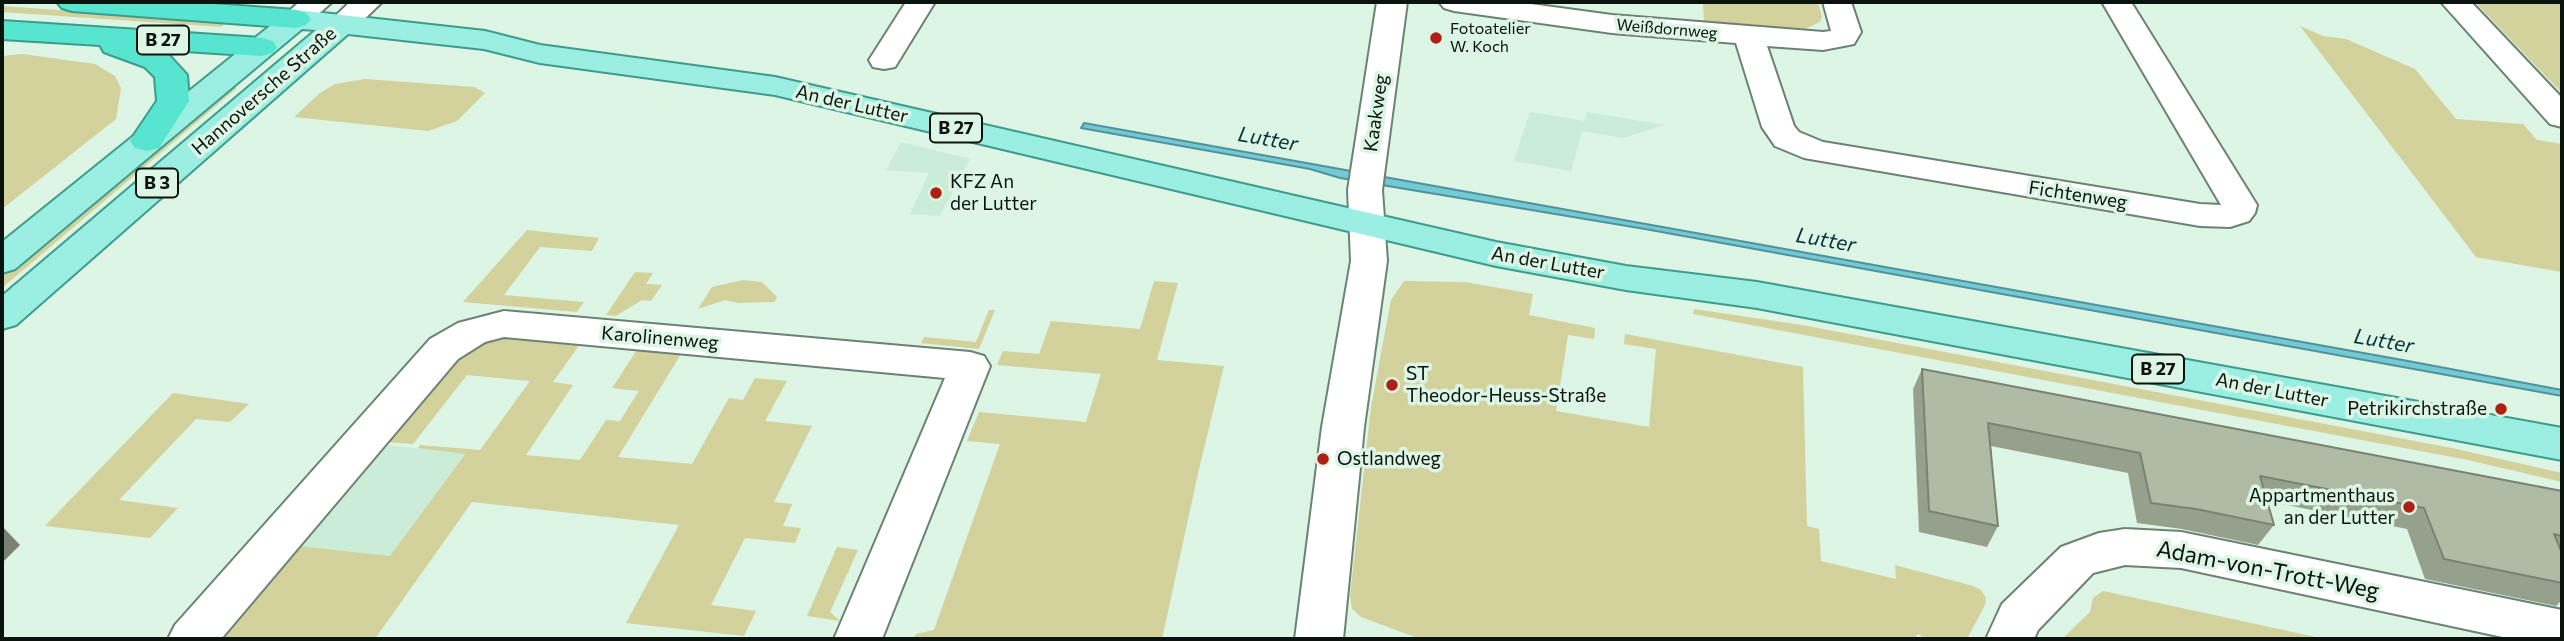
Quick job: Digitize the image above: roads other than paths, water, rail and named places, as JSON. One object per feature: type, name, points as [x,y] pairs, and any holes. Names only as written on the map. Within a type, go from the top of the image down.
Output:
[{"type":"highway","points":[[72,2],[307,10]]},
{"type":"highway","points":[[105,4],[146,2]]},
{"type":"highway","name":"B 3","points":[[2,30],[65,34],[147,56],[156,61],[171,75],[173,101],[147,141]]},
{"type":"highway","name":"B 27","points":[[65,34],[262,47]]},
{"type":"main road","name":"An der Lutter","points":[[307,10],[341,25],[485,40],[540,54],[775,86],[1367,194],[1509,257],[1626,278],[1757,295],[2562,444]]},
{"type":"main road","name":"Hannoversche Straße","points":[[2,261],[307,10]]},
{"type":"main road","name":"Hannoversche Straße","points":[[2,316],[341,25]]},
{"type":"main road","name":"An der Lutter","points":[[262,47],[465,56],[540,54]]},
{"type":"street","name":"Hannoversche Straße","points":[[341,25],[367,2]]},
{"type":"street","points":[[884,60],[920,2]]},
{"type":"street","name":"Kaakweg","points":[[1320,639],[1343,427],[1370,261],[1367,194],[1392,2]]},
{"type":"street","name":"Weißdornweg","points":[[1454,2],[1612,24],[1824,41],[1843,38],[1846,32],[1837,2]]},
{"type":"street","name":"Fichtenweg","points":[[1749,36],[1778,127],[1787,139],[1808,148],[2200,215],[2230,216],[2237,213],[2239,205],[2117,2]]},
{"type":"street","points":[[2455,2],[2562,117]]},
{"type":"street","name":"Karolinenweg","points":[[192,639],[444,349],[472,332],[504,324],[970,366],[858,639]]},
{"type":"street","name":"Adam-von-Trott-Weg","points":[[2010,639],[2019,618],[2077,560],[2099,551],[2125,547],[2181,550],[2562,630]]},
{"type":"water","points":[[1084,123],[2408,361],[2562,390],[2562,396],[1645,229],[1340,178],[1310,169],[1081,128]]},
{"type":"place","name":"Fotoatelier W. Koch","points":[[1436,38]]},
{"type":"place","name":"KFZ An der Lutter","points":[[936,193]]},
{"type":"place","name":"ST Theodor-Heuss-Straße","points":[[1392,385]]},
{"type":"place","name":"Petrikirchstraße","points":[[2501,409]]},
{"type":"place","name":"Ostlandweg","points":[[1323,459]]},
{"type":"place","name":"Appartmenthaus an der Lutter","points":[[2409,507]]},
{"type":"water label","name":"Lutter","points":[[1268,139]]},
{"type":"water label","name":"Lutter","points":[[1826,240]]},
{"type":"water label","name":"Lutter","points":[[2384,341]]}]
